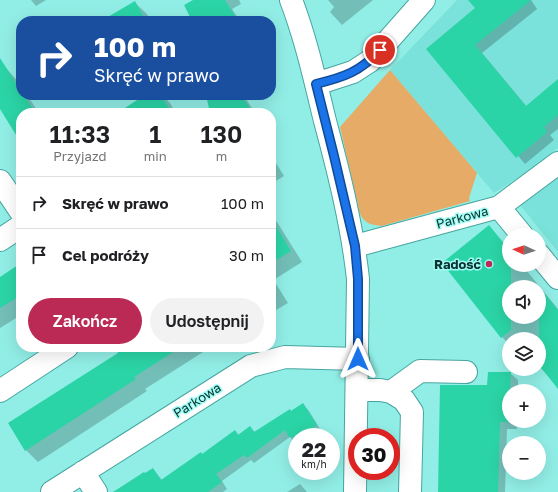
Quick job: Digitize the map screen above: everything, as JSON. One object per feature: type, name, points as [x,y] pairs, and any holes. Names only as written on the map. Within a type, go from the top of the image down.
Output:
[{"type":"street","points":[[291,0],[316,84],[355,246],[358,279],[355,492]]},
{"type":"street","points":[[316,84],[353,72],[370,61],[424,0]]},
{"type":"street","name":"Parkowa","points":[[355,246],[499,207],[558,163]]},
{"type":"street","points":[[0,181],[16,205]]},
{"type":"street","points":[[499,207],[516,228]]},
{"type":"street","points":[[0,240],[16,229]]},
{"type":"street","points":[[546,263],[558,278]]},
{"type":"street","points":[[0,391],[59,352]]},
{"type":"street","name":"Parkowa","points":[[52,492],[251,366],[285,357],[358,359]]},
{"type":"street","points":[[391,392],[420,371],[466,372]]},
{"type":"street","points":[[357,390],[391,392],[404,400],[412,412],[410,492]]},
{"type":"street","points":[[83,472],[96,492]]},
{"type":"shaded area","points":[[457,0],[558,0],[558,148],[530,170],[494,193],[390,70]]},
{"type":"shaded area","points":[[390,70],[477,173],[469,198],[470,201],[382,226],[369,223],[364,220],[360,214],[340,127]]},
{"type":"shaded area","points":[[558,176],[558,252],[546,237],[546,228],[539,228],[520,205]]},
{"type":"building","points":[[193,0],[225,0],[235,16],[190,16],[184,5]]},
{"type":"building","points":[[468,0],[531,0],[475,45],[526,106],[558,79],[558,115],[544,127],[547,132],[516,158],[426,49],[475,8]]},
{"type":"building","points":[[135,1],[143,16],[110,16]]},
{"type":"building","points":[[0,58],[16,83],[16,100],[27,100],[32,108],[16,108],[16,135],[0,109]]},
{"type":"building","points":[[137,100],[164,100],[169,108],[125,108]]},
{"type":"building","points":[[207,100],[244,100],[250,108],[209,108]]},
{"type":"building","points":[[489,225],[502,241],[502,272],[511,272],[511,280],[502,280],[502,324],[511,324],[511,330],[508,332],[502,332],[501,338],[442,263]]},
{"type":"building","points":[[276,226],[291,251],[276,260]]},
{"type":"building","points":[[16,266],[16,298],[0,308],[0,277]]},
{"type":"building","points":[[546,295],[558,310],[558,389],[546,374],[546,332],[539,332],[539,324],[546,324]]},
{"type":"building","points":[[173,352],[134,377],[136,379],[25,451],[8,423],[118,353]]},
{"type":"building","points":[[488,372],[502,372],[502,376],[511,376],[510,384],[502,384],[502,422],[500,422],[498,492],[438,492],[440,385],[487,385]]},
{"type":"building","points":[[303,403],[317,425],[312,428],[288,428],[288,435],[285,430],[247,458],[244,455],[216,474],[222,482],[208,492],[113,492],[144,472],[145,473],[153,468],[161,480],[201,452],[202,454],[235,430],[238,435],[250,426],[254,432],[290,409],[291,411]]},
{"type":"place","name":"Radość","points":[[489,264]]},
{"type":"route","points":[[358,359],[358,279],[355,246],[316,84],[353,72],[370,61],[380,50]]}]
